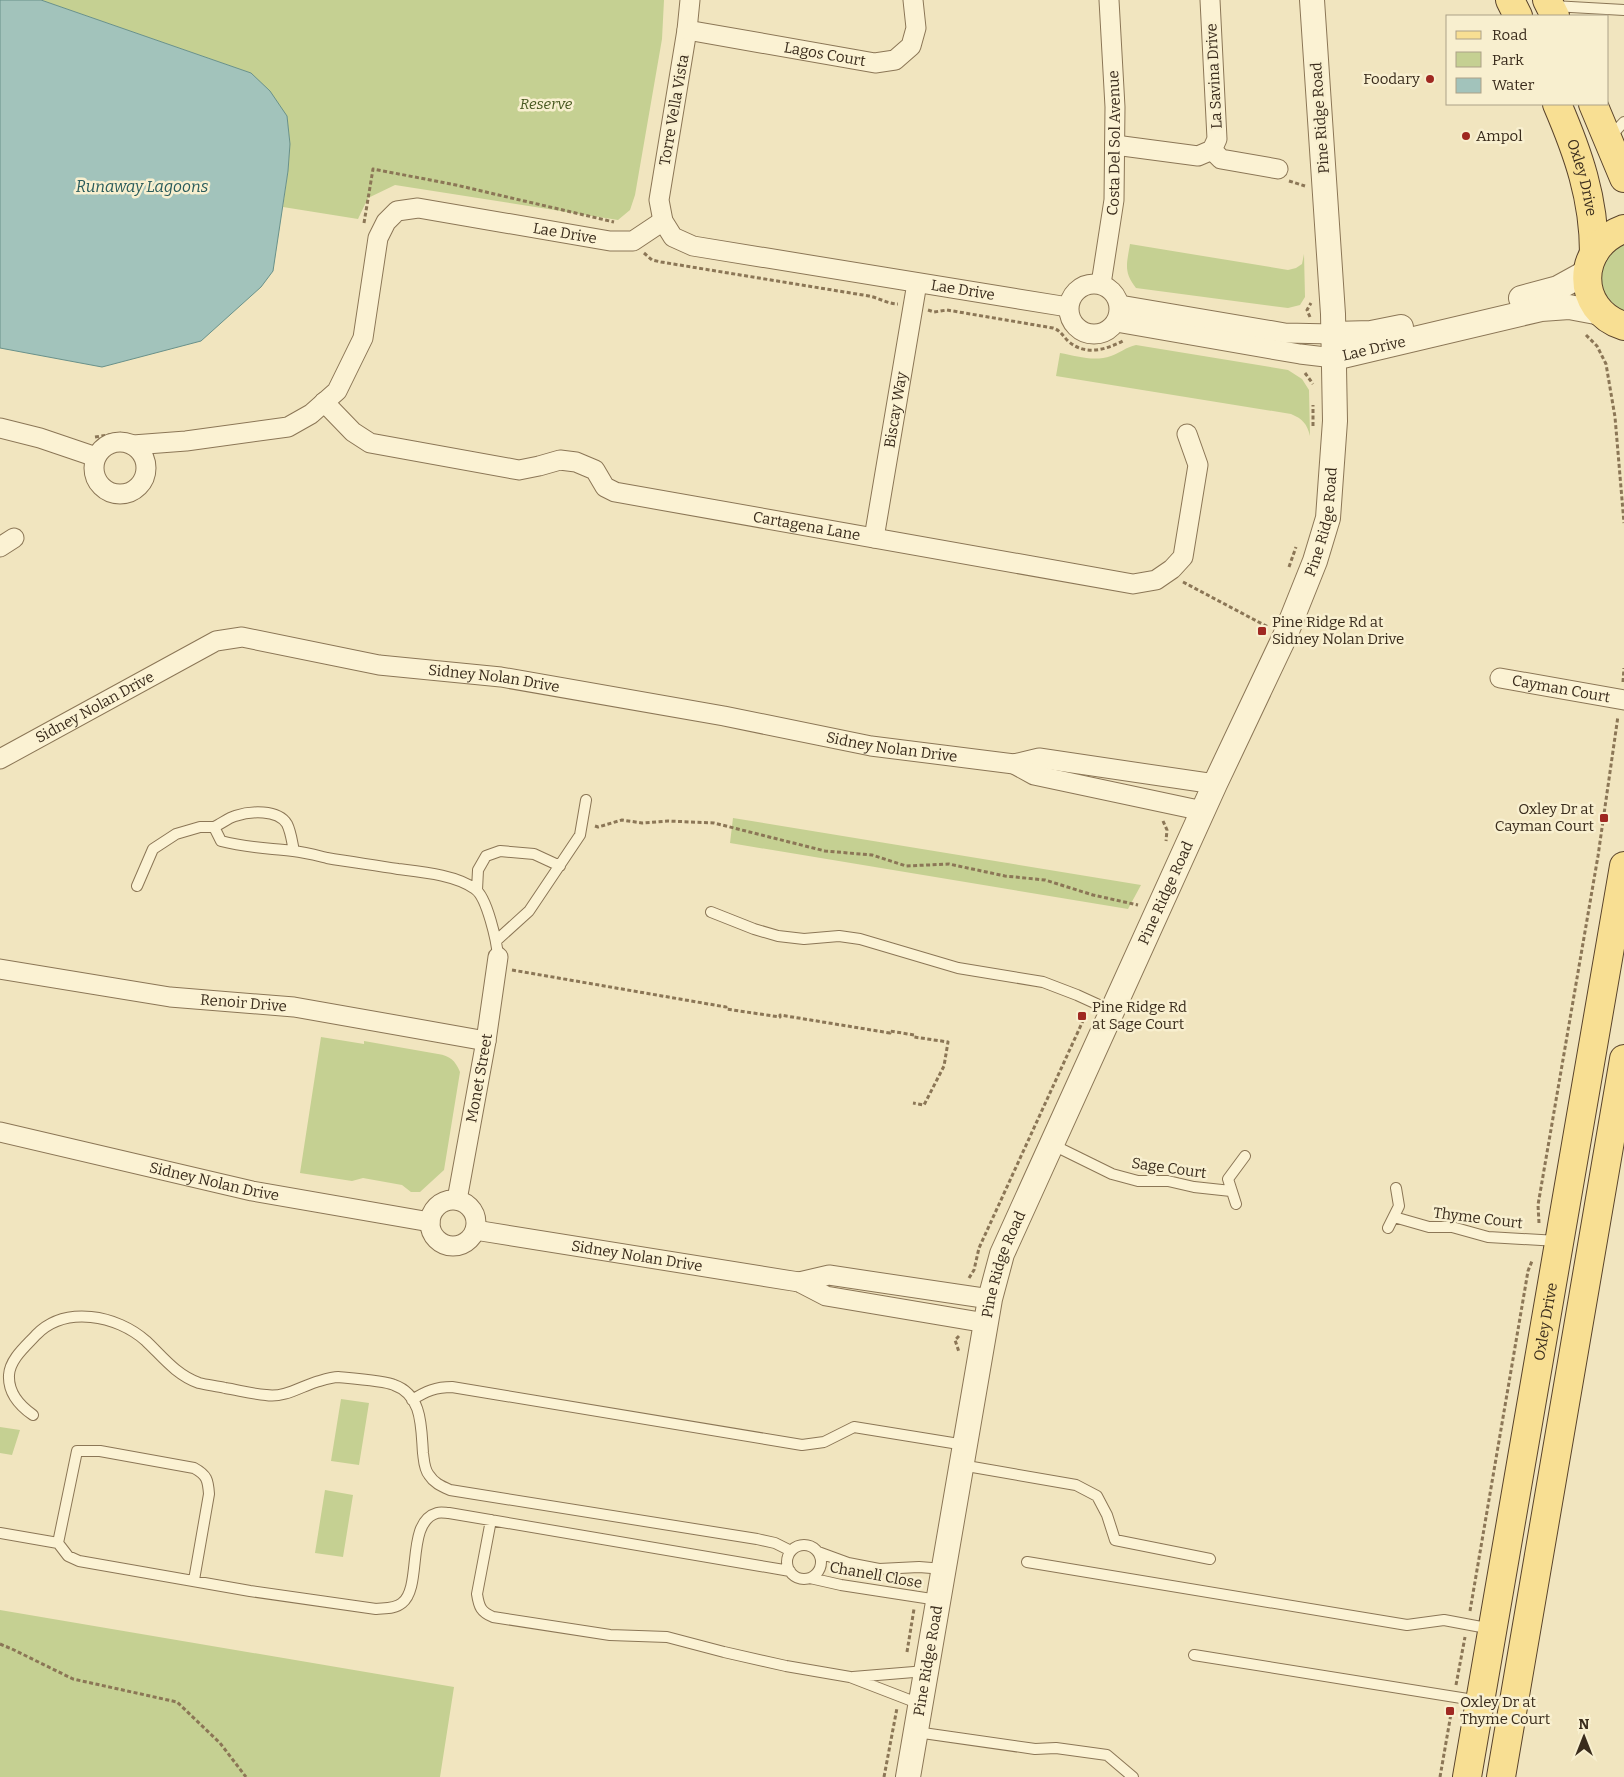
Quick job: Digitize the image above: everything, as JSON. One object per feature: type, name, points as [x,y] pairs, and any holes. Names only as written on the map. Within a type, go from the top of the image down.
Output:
[{"type":"main road","points":[[1510,0],[1518,15]]},
{"type":"main road","name":"Oxley Drive","points":[[1557,105],[1580,162],[1588,190],[1594,226],[1587,284],[1594,304],[1617,327]]},
{"type":"main road","points":[[1594,105],[1616,131],[1624,178]]},
{"type":"main road","points":[[1590,263],[1602,241],[1614,232],[1624,229]]},
{"type":"main road","name":"Oxley Drive","points":[[1468,1777],[1481,1702],[1480,1627],[1548,1240],[1624,866]]},
{"type":"main road","points":[[1501,1777],[1624,1058]]},
{"type":"street","name":"Torre Vella Vista","points":[[663,220],[659,200],[688,30],[690,0]]},
{"type":"street","name":"Lagos Court","points":[[688,30],[875,63],[895,60],[911,46],[916,28],[913,0]]},
{"type":"street","name":"Costa Del Sol Avenue","points":[[1101,284],[1114,200],[1115,107],[1109,0]]},
{"type":"street","name":"La Savina Drive","points":[[1115,145],[1198,156],[1212,150],[1218,139],[1210,0]]},
{"type":"street","name":"Pine Ridge Road","points":[[908,1777],[916,1732],[909,1703],[916,1666],[938,1600],[990,1299],[1002,1254],[1051,1144],[1102,1007],[1203,811],[1215,784],[1271,632],[1315,561],[1328,518],[1335,440],[1334,358],[1332,296],[1312,0]]},
{"type":"street","name":"La Savina Drive","points":[[1212,150],[1221,159],[1278,169]]},
{"type":"street","name":"Lae Drive","points":[[128,439],[186,441],[288,427],[311,414],[337,391],[363,338],[378,238],[386,222],[397,211],[418,208],[610,241],[633,241],[636,239]]},
{"type":"street","name":"Lae Drive","points":[[663,220],[673,237],[693,246],[1068,307]]},
{"type":"street","points":[[636,239],[663,220]]},
{"type":"street","name":"Lae Drive","points":[[1118,313],[1285,333],[1371,333],[1548,292],[1562,286],[1590,263]]},
{"type":"street","name":"Biscay Way","points":[[874,538],[917,283]]},
{"type":"street","points":[[1101,284],[1113,292],[1118,313],[1111,328],[1095,335],[1086,334],[1073,324],[1069,316],[1068,307],[1070,300],[1079,288],[1086,285],[1101,284]]},
{"type":"street","name":"Lae Drive","points":[[1118,313],[1290,352],[1334,358],[1541,309],[1569,307],[1617,327]]},
{"type":"street","name":"Cartagena Lane","points":[[324,402],[353,432],[370,443],[519,470],[560,460],[576,462],[595,470],[605,487],[615,492],[1133,584],[1156,580],[1172,569],[1183,557],[1198,465],[1187,434]]},
{"type":"street","points":[[0,428],[40,438],[96,457]]},
{"type":"street","points":[[128,439],[144,456],[146,472],[143,481],[138,488],[130,493],[112,493],[104,489],[94,474],[96,457],[108,444],[125,442],[128,439]]},
{"type":"street","name":"Lae Drive","points":[[146,463],[186,441]]},
{"type":"street","name":"Sidney Nolan Drive","points":[[0,759],[216,641],[242,637],[379,665],[501,677],[724,716],[871,746],[1014,764],[1038,758],[1215,784]]},
{"type":"street","name":"Cayman Court","points":[[1500,678],[1622,700]]},
{"type":"street","name":"Sidney Nolan Drive","points":[[1014,764],[1034,775],[1203,811]]},
{"type":"street","name":"Monet Street","points":[[457,1200],[486,1041],[497,955]]},
{"type":"street","name":"Renoir Drive","points":[[0,969],[170,997],[294,1007],[486,1041]]},
{"type":"street","name":"Sidney Nolan Drive","points":[[0,1132],[252,1191],[430,1222]]},
{"type":"street","points":[[450,1200],[464,1203],[474,1215],[476,1222],[475,1230],[466,1241],[453,1245],[446,1244],[434,1236],[430,1222],[438,1205],[450,1200]]},
{"type":"street","name":"Sidney Nolan Drive","points":[[475,1230],[799,1282],[826,1296],[986,1323]]},
{"type":"street","name":"Sidney Nolan Drive","points":[[799,1282],[830,1275],[990,1299]]},
{"type":"lane","points":[[1550,7],[1624,10]]},
{"type":"lane","points":[[497,955],[580,835],[586,800]]},
{"type":"lane","points":[[137,886],[153,848],[176,834],[200,827],[214,827],[234,816],[249,813],[273,814],[286,822],[291,834],[294,851]]},
{"type":"lane","points":[[214,827],[222,840],[235,844],[264,850],[294,851],[327,858],[423,872],[460,881],[477,890]]},
{"type":"lane","points":[[497,955],[477,890],[478,870],[486,856],[500,851],[534,854],[560,866]]},
{"type":"lane","points":[[711,912],[754,929],[778,936],[860,938],[958,968],[1043,982],[1102,1007]]},
{"type":"lane","name":"Sage Court","points":[[1051,1144],[1112,1174],[1138,1181],[1168,1181],[1194,1187],[1231,1191]]},
{"type":"lane","points":[[1236,1204],[1228,1179],[1245,1156]]},
{"type":"lane","points":[[1388,1228],[1399,1206],[1396,1188]]},
{"type":"lane","name":"Thyme Court","points":[[1394,1217],[1428,1227],[1452,1227],[1488,1238],[1548,1240]]},
{"type":"lane","points":[[33,1415],[22,1407],[12,1393],[9,1374],[16,1357],[39,1333],[55,1322],[77,1316],[101,1318],[124,1326],[145,1340],[180,1373],[199,1382],[268,1396],[290,1393],[316,1382],[337,1377],[394,1384],[417,1405],[421,1418],[424,1460],[427,1473],[436,1483],[450,1490],[757,1539],[791,1552]]},
{"type":"lane","points":[[412,1400],[427,1391],[439,1387],[452,1387],[802,1445],[824,1442],[854,1427],[1076,1485],[1097,1496],[1107,1515],[1115,1540],[1210,1559]]},
{"type":"lane","points":[[58,1543],[77,1451],[100,1451],[194,1468],[203,1473],[208,1483],[209,1494],[194,1580]]},
{"type":"lane","points":[[0,1533],[58,1543],[68,1556],[79,1561],[250,1591],[376,1609],[390,1608],[402,1604],[409,1595],[420,1530],[428,1519],[437,1513],[449,1513],[790,1571],[802,1578],[810,1578],[820,1568],[821,1562],[818,1552],[809,1546],[802,1545],[796,1547],[791,1552],[788,1564],[790,1571]]},
{"type":"lane","points":[[491,1520],[477,1594],[479,1606],[484,1613],[492,1617],[610,1635],[667,1638],[786,1666],[850,1677],[909,1703]]},
{"type":"lane","name":"Chanell Close","points":[[818,1552],[848,1563],[879,1569],[918,1567],[944,1569]]},
{"type":"lane","points":[[1027,1562],[1407,1625],[1444,1620],[1480,1627]]},
{"type":"lane","name":"Chanell Close","points":[[810,1578],[841,1585],[938,1600]]},
{"type":"lane","points":[[1194,1655],[1481,1702]]},
{"type":"lane","points":[[850,1677],[916,1666]]},
{"type":"lane","points":[[916,1732],[1035,1750],[1056,1748],[1107,1756],[1133,1777]]},
{"type":"path","points":[[364,225],[373,169],[456,185],[622,224],[629,223],[646,256],[661,262],[869,296],[913,308],[956,312],[1054,328],[1076,346],[1092,350],[1106,349],[1130,339]]},
{"type":"path","points":[[1586,335],[1597,346],[1606,364],[1615,417],[1624,522]]},
{"type":"path","points":[[1299,369],[1313,382],[1314,387]]},
{"type":"path","points":[[1313,401],[1313,427]]},
{"type":"path","points":[[92,437],[128,439]]},
{"type":"path","points":[[1288,570],[1298,542]]},
{"type":"path","points":[[1172,569],[1176,578],[1271,632]]},
{"type":"path","points":[[1440,1777],[1454,1698],[1480,1627],[1528,1271],[1534,1256],[1548,1240],[1539,1224],[1538,1205],[1598,856],[1622,700],[1624,668]]},
{"type":"path","points":[[1158,815],[1164,821],[1167,830],[1164,848]]},
{"type":"path","points":[[582,823],[598,827],[622,820],[642,823],[668,821],[714,823],[825,851],[872,855],[906,866],[949,864],[1005,876],[1045,880],[1094,895],[1138,905],[1142,896]]},
{"type":"path","points":[[497,955],[726,1007],[726,1009],[890,1033],[890,1031],[948,1042],[944,1066],[924,1105],[913,1103]]},
{"type":"path","points":[[965,1281],[974,1270],[978,1248],[1102,1007]]},
{"type":"path","points":[[914,1606],[916,1666]]},
{"type":"path","points":[[0,1644],[73,1678],[177,1702],[220,1743],[246,1777]]},
{"type":"path","points":[[884,1777],[909,1703]]},
{"type":"green space","name":"Reserve","points":[[41,0],[664,0],[662,39],[635,195],[630,210],[618,220],[395,185],[368,198],[358,219],[283,207],[290,144],[287,117],[251,73]]},
{"type":"green space","points":[[1624,241],[1624,313],[1606,300],[1599,280],[1603,260]]},
{"type":"green space","points":[[1130,244],[1288,270],[1302,264],[1304,254],[1305,297],[1300,305],[1288,308],[1136,288],[1129,277],[1127,267]]},
{"type":"green space","points":[[1136,345],[1288,370],[1302,379],[1309,390],[1310,436],[1304,422],[1291,414],[1056,376],[1060,353],[1086,358],[1105,358]]},
{"type":"green space","points":[[733,818],[1141,885],[1128,909],[730,843]]},
{"type":"green space","points":[[321,1037],[364,1044],[364,1041],[438,1054],[449,1057],[456,1064],[460,1072],[444,1170],[420,1192],[411,1192],[402,1185],[363,1178],[352,1181],[300,1173]]},
{"type":"green space","points":[[341,1399],[369,1403],[359,1465],[331,1461]]},
{"type":"green space","points":[[0,1427],[20,1430],[12,1455],[0,1453]]},
{"type":"green space","points":[[325,1490],[353,1495],[343,1557],[315,1553]]},
{"type":"green space","points":[[0,1610],[454,1687],[440,1777],[0,1777]]},
{"type":"water","name":"Runaway Lagoons","points":[[0,0],[41,0],[251,73],[270,91],[287,116],[290,144],[288,171],[273,271],[261,287],[201,341],[102,367],[0,348]]},
{"type":"place","name":"Foodary","points":[[1430,79]]},
{"type":"place","name":"Ampol","points":[[1466,136]]},
{"type":"place","name":"Pine Ridge Rd at Sidney Nolan Drive","points":[[1262,631]]},
{"type":"place","name":"Oxley Dr at Cayman Court","points":[[1604,818]]},
{"type":"place","name":"Pine Ridge Rd at Sage Court","points":[[1082,1016]]},
{"type":"place","name":"Oxley Dr at Thyme Court","points":[[1450,1711]]}]
